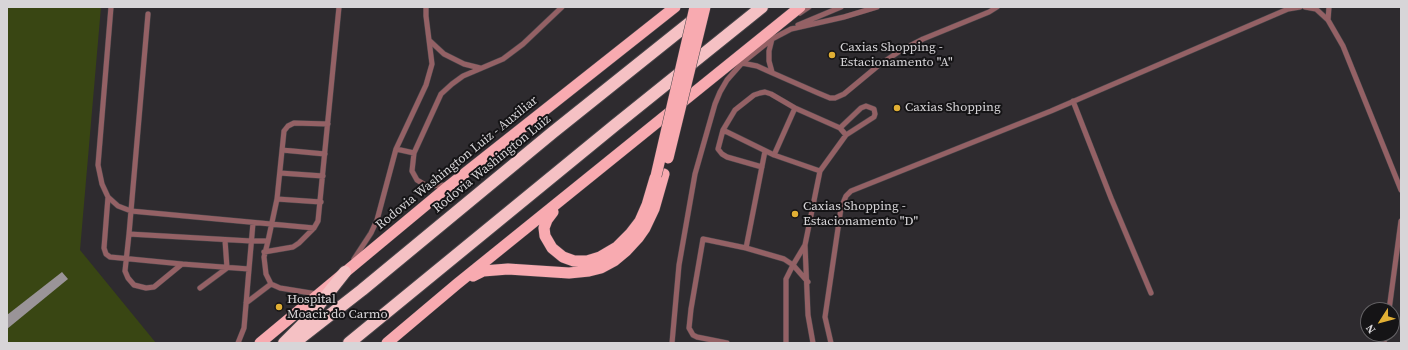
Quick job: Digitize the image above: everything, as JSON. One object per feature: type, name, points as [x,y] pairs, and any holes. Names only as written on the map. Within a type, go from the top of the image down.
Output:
[{"type":"highway","name":"Rodovia Washington Luiz - Auxiliar","points":[[260,343],[317,294],[450,185],[675,7]]},
{"type":"highway","points":[[457,284],[483,271],[508,269],[569,273],[601,268],[614,261],[638,238],[654,210],[660,175],[696,7]]},
{"type":"highway","points":[[568,195],[547,220],[544,228],[545,236],[552,248],[563,257],[574,261],[587,261],[600,257],[617,247],[640,221],[660,175],[705,7]]},
{"type":"highway","name":"Rodovia Washington Luiz","points":[[294,343],[362,290],[552,133],[708,7]]},
{"type":"highway","points":[[349,343],[762,7]]},
{"type":"highway","points":[[387,343],[457,284],[800,7]]},
{"type":"highway","points":[[284,343],[307,320],[346,271]]},
{"type":"lane","points":[[110,7],[98,165],[102,184],[108,197],[118,206],[131,211],[314,228]]},
{"type":"lane","points":[[264,252],[292,247],[299,243],[314,228],[318,221],[339,7]]},
{"type":"lane","points":[[346,271],[371,233],[377,220],[396,149],[426,86],[432,64],[426,7]]},
{"type":"lane","points":[[450,185],[427,186],[418,180],[412,171],[414,153],[441,94],[457,80],[480,68],[503,59],[518,48],[562,7]]},
{"type":"lane","points":[[754,44],[809,7]]},
{"type":"lane","points":[[672,343],[679,265],[695,174],[715,104],[720,92],[742,64],[772,39],[791,28],[841,7]]},
{"type":"lane","points":[[804,23],[844,17],[877,7]]},
{"type":"lane","points":[[742,64],[757,66],[830,98],[840,96],[900,51],[923,39],[989,12],[997,7]]},
{"type":"lane","points":[[831,343],[825,317],[841,208],[846,196],[851,191],[1073,102],[1288,9],[1300,7]]},
{"type":"lane","points":[[1305,7],[1316,8],[1328,20],[1343,46],[1401,190]]},
{"type":"lane","points":[[1328,20],[1329,7]]},
{"type":"lane","points":[[148,14],[125,271],[128,278],[134,285],[146,288],[154,287],[182,264]]},
{"type":"lane","points":[[772,39],[769,51],[769,61],[772,72]]},
{"type":"lane","points":[[430,41],[444,54],[464,64],[480,68]]},
{"type":"lane","points":[[762,167],[727,157],[718,149],[723,130],[735,110],[754,95],[765,92],[771,94],[795,108],[840,128],[846,135]]},
{"type":"lane","points":[[1073,102],[1110,198],[1151,294]]},
{"type":"lane","points":[[813,343],[808,315],[808,282],[805,245],[820,171],[846,135],[874,117],[874,109],[866,106],[861,108],[840,128]]},
{"type":"lane","points":[[774,155],[795,108]]},
{"type":"lane","points":[[317,294],[280,288],[271,284],[266,274],[264,252],[272,225],[277,199],[284,131],[288,126],[294,123],[328,124]]},
{"type":"lane","points":[[723,130],[774,155],[820,171]]},
{"type":"lane","points":[[396,149],[414,153]]},
{"type":"lane","points":[[282,150],[325,154]]},
{"type":"lane","points":[[746,248],[765,151]]},
{"type":"lane","points":[[280,173],[323,176]]},
{"type":"lane","points":[[108,197],[104,248],[106,254],[110,257],[249,269]]},
{"type":"lane","points":[[277,199],[321,202]]},
{"type":"lane","points":[[1390,302],[1401,222]]},
{"type":"lane","points":[[238,343],[244,328],[253,223]]},
{"type":"lane","points":[[129,234],[251,242],[268,241]]},
{"type":"lane","points":[[727,343],[697,337],[693,335],[690,328],[691,309],[702,239],[746,248],[778,257],[792,265],[808,282]]},
{"type":"lane","points":[[225,240],[227,268]]},
{"type":"lane","points":[[786,343],[786,279],[792,265],[805,245]]},
{"type":"lane","points":[[200,288],[227,268]]},
{"type":"lane","points":[[246,304],[271,284]]},
{"type":"green space","points":[[7,7],[101,7],[80,250],[156,343],[7,343]]},
{"type":"building","points":[[62,272],[68,279],[7,329],[7,315]]},
{"type":"place","name":"Caxias Shopping - Estacionamento \"A\"","points":[[832,55]]},
{"type":"place","name":"Caxias Shopping","points":[[897,108]]},
{"type":"place","name":"Caxias Shopping - Estacionamento \"D\"","points":[[795,214]]},
{"type":"place","name":"Hospital Moacir do Carmo","points":[[279,307]]}]
